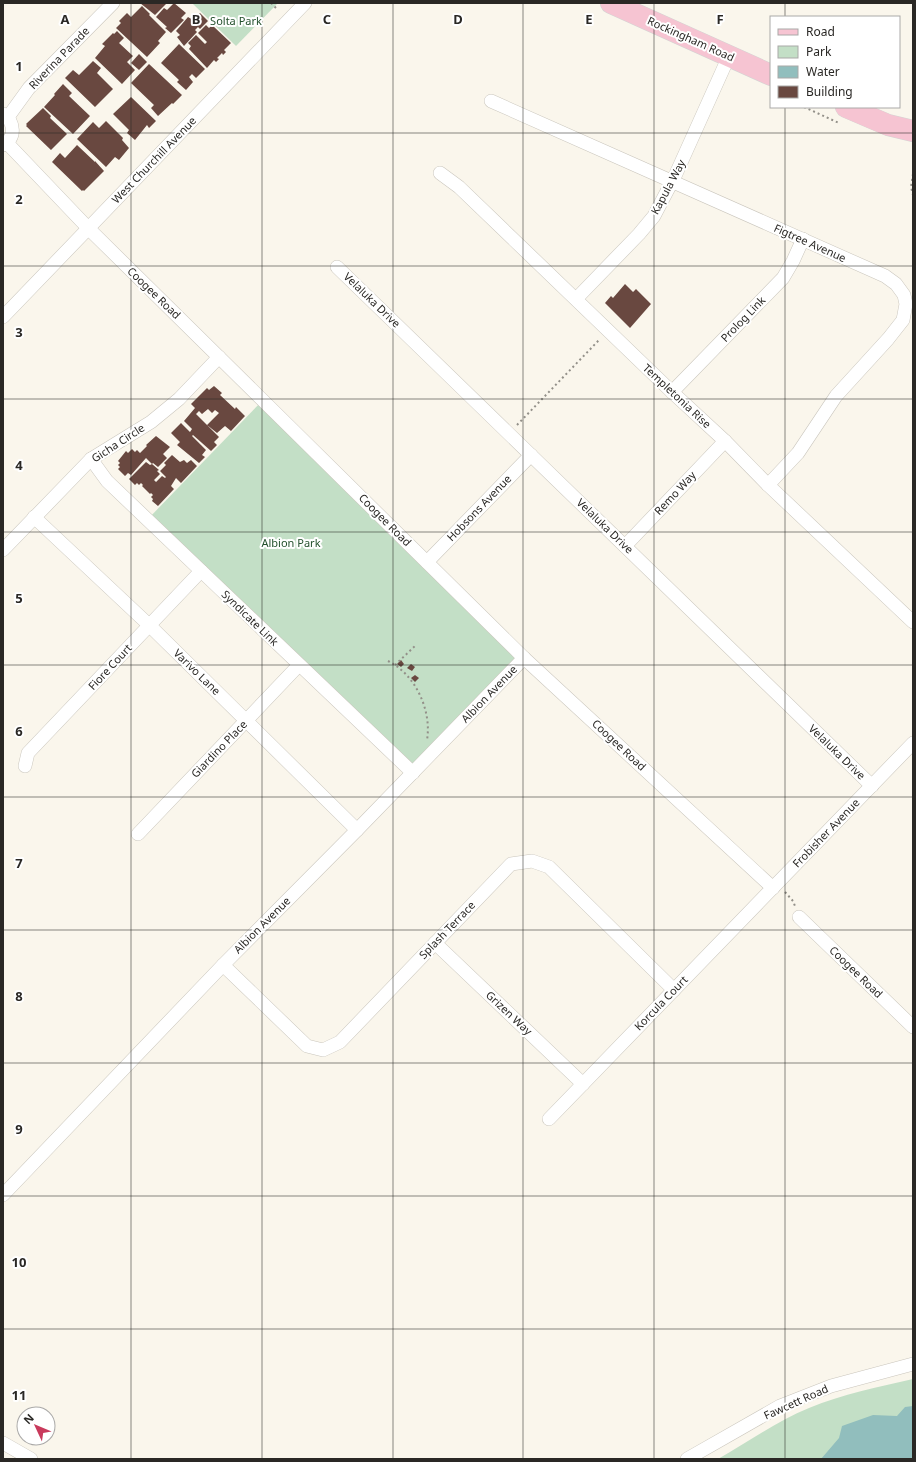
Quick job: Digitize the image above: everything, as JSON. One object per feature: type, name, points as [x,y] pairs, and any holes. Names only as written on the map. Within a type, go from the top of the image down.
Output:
[{"type":"main road","name":"Rockingham Road","points":[[611,3],[770,74]]},
{"type":"main road","points":[[848,108],[888,125],[913,131]]},
{"type":"street","name":"Riverina Parade","points":[[5,115],[29,88],[113,3]]},
{"type":"street","name":"West Churchill Avenue","points":[[3,317],[305,3]]},
{"type":"street","name":"Kapula Way","points":[[576,299],[647,225],[659,208],[730,56]]},
{"type":"street","name":"Figtree Avenue","points":[[491,101],[802,239],[891,280],[901,288],[906,304],[906,312],[898,328],[836,396],[798,453],[768,485]]},
{"type":"street","points":[[5,115],[12,124],[13,130],[11,137],[5,144]]},
{"type":"street","name":"Coogee Road","points":[[5,144],[89,229],[524,658],[775,886]]},
{"type":"street","name":"Templetonia Rise","points":[[440,173],[460,187],[672,392],[725,441],[768,485],[913,622]]},
{"type":"street","name":"Prolog Link","points":[[672,392],[783,278],[793,261],[802,239]]},
{"type":"street","name":"Velaluka Drive","points":[[337,266],[872,786]]},
{"type":"street","name":"Gicha Circle","points":[[3,550],[91,459],[150,422],[179,399],[219,356]]},
{"type":"street","name":"Remo Way","points":[[625,546],[725,441]]},
{"type":"street","name":"Hobsons Avenue","points":[[427,562],[531,455]]},
{"type":"street","name":"Syndicate Link","points":[[91,459],[107,481],[413,773]]},
{"type":"street","name":"Varivo Lane","points":[[34,517],[149,625],[357,830]]},
{"type":"street","name":"Fiore Court","points":[[25,766],[28,753],[201,571]]},
{"type":"street","name":"Albion Avenue","points":[[3,1195],[223,965],[413,773],[524,658]]},
{"type":"street","name":"Giardino Place","points":[[138,834],[299,665]]},
{"type":"street","name":"Frobisher Avenue","points":[[775,886],[913,743]]},
{"type":"street","name":"Splash Terrace","points":[[223,965],[307,1046],[323,1050],[340,1042],[511,864],[532,861],[549,867],[674,990]]},
{"type":"street","name":"Korcula Court","points":[[549,1119],[775,886]]},
{"type":"street","name":"Coogee Road","points":[[799,917],[913,1027]]},
{"type":"street","name":"Grizen Way","points":[[435,943],[583,1084]]},
{"type":"street","name":"Fawcett Road","points":[[687,1459],[780,1406],[831,1386],[913,1364]]},
{"type":"street","points":[[3,1443],[31,1459]]},
{"type":"path","points":[[271,3],[277,9]]},
{"type":"path","points":[[913,174],[910,187],[913,195]]},
{"type":"path","points":[[509,433],[608,330]]},
{"type":"path","points":[[395,666],[416,645]]},
{"type":"path","points":[[388,661],[413,683],[423,701],[428,724],[427,741]]},
{"type":"path","points":[[775,886],[793,901],[799,917]]},
{"type":"green space","name":"Solta Park","points":[[192,3],[278,3],[236,46]]},
{"type":"green space","name":"Albion Park","points":[[263,400],[524,658],[413,773],[147,520]]},
{"type":"green space","points":[[913,1379],[913,1459],[718,1459],[774,1425],[809,1408],[848,1395]]},
{"type":"water","points":[[913,1406],[913,1459],[821,1459],[839,1438],[842,1426],[873,1415],[897,1416],[905,1407]]},
{"type":"building","points":[[140,3],[167,3],[155,15]]},
{"type":"building","points":[[174,3],[186,13],[181,18],[184,20],[171,33],[156,17],[164,8],[167,10]]},
{"type":"building","points":[[142,6],[166,32],[158,41],[160,43],[147,57],[116,28],[121,23],[119,21],[127,13],[131,17]]},
{"type":"building","points":[[200,13],[208,21],[200,29],[198,27],[195,30],[197,32],[184,46],[177,37],[180,35],[176,31],[188,17],[193,20]]},
{"type":"building","points":[[206,25],[209,28],[212,25],[231,43],[224,50],[226,52],[223,55],[222,53],[217,58],[219,59],[216,62],[214,60],[207,68],[189,49],[191,46],[188,43],[196,35],[205,44],[207,42],[198,33]]},
{"type":"building","points":[[117,31],[124,38],[119,43],[133,56],[127,62],[135,70],[122,84],[95,58],[105,46],[102,44]]},
{"type":"building","points":[[179,44],[205,69],[196,78],[192,74],[189,77],[193,82],[186,90],[177,82],[179,80],[161,63]]},
{"type":"building","points":[[139,54],[147,62],[139,70],[131,63]]},
{"type":"building","points":[[93,61],[101,68],[97,73],[113,89],[95,107],[65,78],[73,70],[79,75]]},
{"type":"building","points":[[149,64],[182,95],[158,116],[151,108],[154,105],[131,83]]},
{"type":"building","points":[[63,84],[72,93],[69,96],[90,116],[73,134],[44,107]]},
{"type":"building","points":[[131,97],[156,121],[149,128],[147,125],[135,140],[127,133],[129,130],[113,114]]},
{"type":"building","points":[[43,108],[51,116],[50,118],[67,134],[51,150],[26,126],[26,124]]},
{"type":"building","points":[[106,121],[123,138],[122,140],[129,148],[119,160],[115,157],[106,167],[77,139],[93,122],[99,128]]},
{"type":"building","points":[[77,145],[104,171],[84,191],[82,191],[52,162],[60,153],[65,158]]},
{"type":"building","points":[[625,284],[633,292],[636,289],[651,304],[630,328],[605,303],[611,296],[613,298]]},
{"type":"building","points":[[214,386],[222,393],[220,395],[245,416],[231,431],[225,426],[217,433],[207,425],[219,437],[214,442],[217,445],[211,451],[193,435],[192,436],[206,450],[202,455],[205,457],[199,463],[177,445],[180,442],[171,433],[181,423],[190,432],[192,429],[184,421],[195,408],[191,404],[207,388],[209,390]],"holes":[[[208,409],[212,413],[215,410],[219,413],[207,425],[196,414],[199,411],[202,414]]]},
{"type":"building","points":[[156,436],[170,447],[163,454],[167,458],[158,467],[146,458],[131,475],[128,473],[125,476],[118,469],[120,467],[118,465],[120,463],[118,461],[126,451],[128,453],[132,449],[135,452],[137,450],[140,453]]},
{"type":"building","points":[[172,455],[180,462],[184,460],[187,463],[191,460],[197,466],[181,483],[176,478],[171,486],[174,489],[158,506],[152,501],[153,499],[151,497],[153,495],[142,486],[143,485],[141,483],[139,485],[137,483],[135,485],[129,479],[146,462],[150,465],[152,464],[159,470],[157,471],[160,474],[154,480],[156,482],[162,476],[165,478],[166,477],[160,471],[166,465],[164,463]]},
{"type":"building","points":[[401,660],[404,664],[401,667],[397,664]]},
{"type":"building","points":[[411,664],[415,667],[412,671],[407,668]]},
{"type":"building","points":[[415,675],[419,678],[415,682],[411,678]]}]
